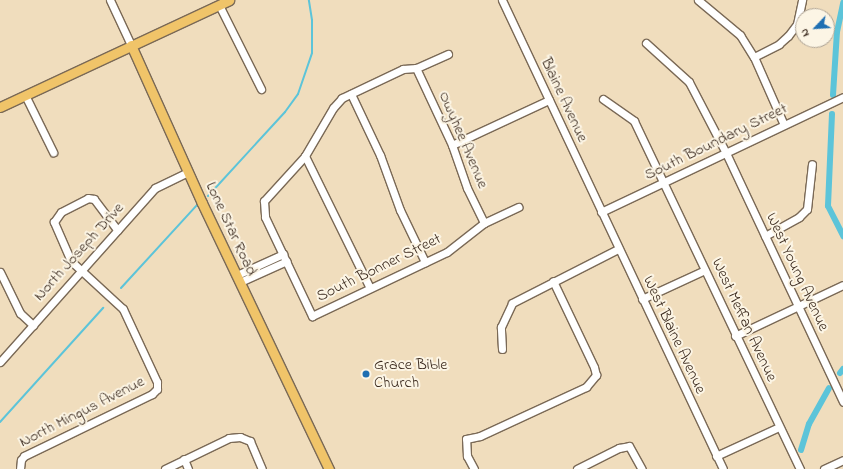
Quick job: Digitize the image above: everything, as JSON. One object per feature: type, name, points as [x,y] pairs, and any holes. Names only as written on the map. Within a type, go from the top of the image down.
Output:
[{"type":"main road","points":[[0,107],[229,0]]},
{"type":"main road","name":"Lone Star Road","points":[[131,45],[188,172],[329,469]]},
{"type":"street","name":"Lone Star Road","points":[[110,0],[131,45]]},
{"type":"street","name":"Blaine Avenue","points":[[502,0],[601,212]]},
{"type":"street","points":[[698,0],[731,25],[754,57],[784,125]]},
{"type":"street","points":[[754,57],[779,44],[788,36],[796,24],[802,0]]},
{"type":"street","points":[[219,5],[262,89]]},
{"type":"street","name":"West Young Avenue","points":[[646,43],[689,82],[726,153],[843,402]]},
{"type":"street","points":[[238,278],[285,257],[263,210],[264,201],[305,156],[333,108],[351,94],[402,69],[416,68],[448,54]]},
{"type":"street","name":"Owyhee Avenue","points":[[416,68],[452,145],[467,188],[484,223]]},
{"type":"street","points":[[351,94],[380,155],[400,210],[425,262]]},
{"type":"street","points":[[26,95],[53,152]]},
{"type":"street","name":"South Boundary Street","points":[[601,212],[843,97]]},
{"type":"street","name":"West Meffan Avenue","points":[[602,99],[634,121],[735,336],[800,469]]},
{"type":"street","points":[[452,145],[549,100]]},
{"type":"street","points":[[305,156],[370,288]]},
{"type":"street","points":[[765,236],[799,217],[807,209],[812,164]]},
{"type":"street","name":"North Joseph Drive","points":[[0,362],[155,188],[188,172]]},
{"type":"street","points":[[80,271],[71,261],[56,231],[54,222],[56,216],[88,198],[94,199],[117,230]]},
{"type":"street","name":"South Bonner Street","points":[[285,257],[312,316],[447,252],[484,223],[519,207]]},
{"type":"street","name":"West Blaine Avenue","points":[[601,212],[723,469]]},
{"type":"street","points":[[502,349],[501,327],[512,302],[618,249]]},
{"type":"street","points":[[642,299],[704,270]]},
{"type":"street","name":"North Mingus Avenue","points":[[20,469],[21,460],[24,456],[152,394],[157,389],[157,382],[123,309],[80,271]]},
{"type":"street","points":[[0,272],[20,313],[33,325]]},
{"type":"street","points":[[474,469],[467,456],[466,438],[480,436],[586,387],[593,381],[596,375],[594,366],[553,281]]},
{"type":"street","points":[[735,336],[843,285]]},
{"type":"street","points":[[716,456],[779,426]]},
{"type":"street","points":[[165,469],[229,438],[240,437],[250,441],[262,469]]},
{"type":"street","points":[[577,469],[619,448],[629,446],[642,469]]},
{"type":"street","points":[[184,459],[188,469]]},
{"type":"street","points":[[824,469],[843,460]]},
{"type":"waterway","points":[[208,196],[285,112],[298,94],[312,53],[312,20],[309,0]]},
{"type":"waterway","points":[[833,95],[837,32],[843,3]]},
{"type":"waterway","points":[[832,114],[828,206],[843,236]]},
{"type":"waterway","points":[[121,288],[197,205]]},
{"type":"waterway","points":[[0,422],[103,308]]},
{"type":"waterway","points":[[840,373],[843,369]]},
{"type":"waterway","points":[[801,450],[809,424],[829,388]]},
{"type":"place","name":"Grace Bible Church","points":[[366,374]]}]
